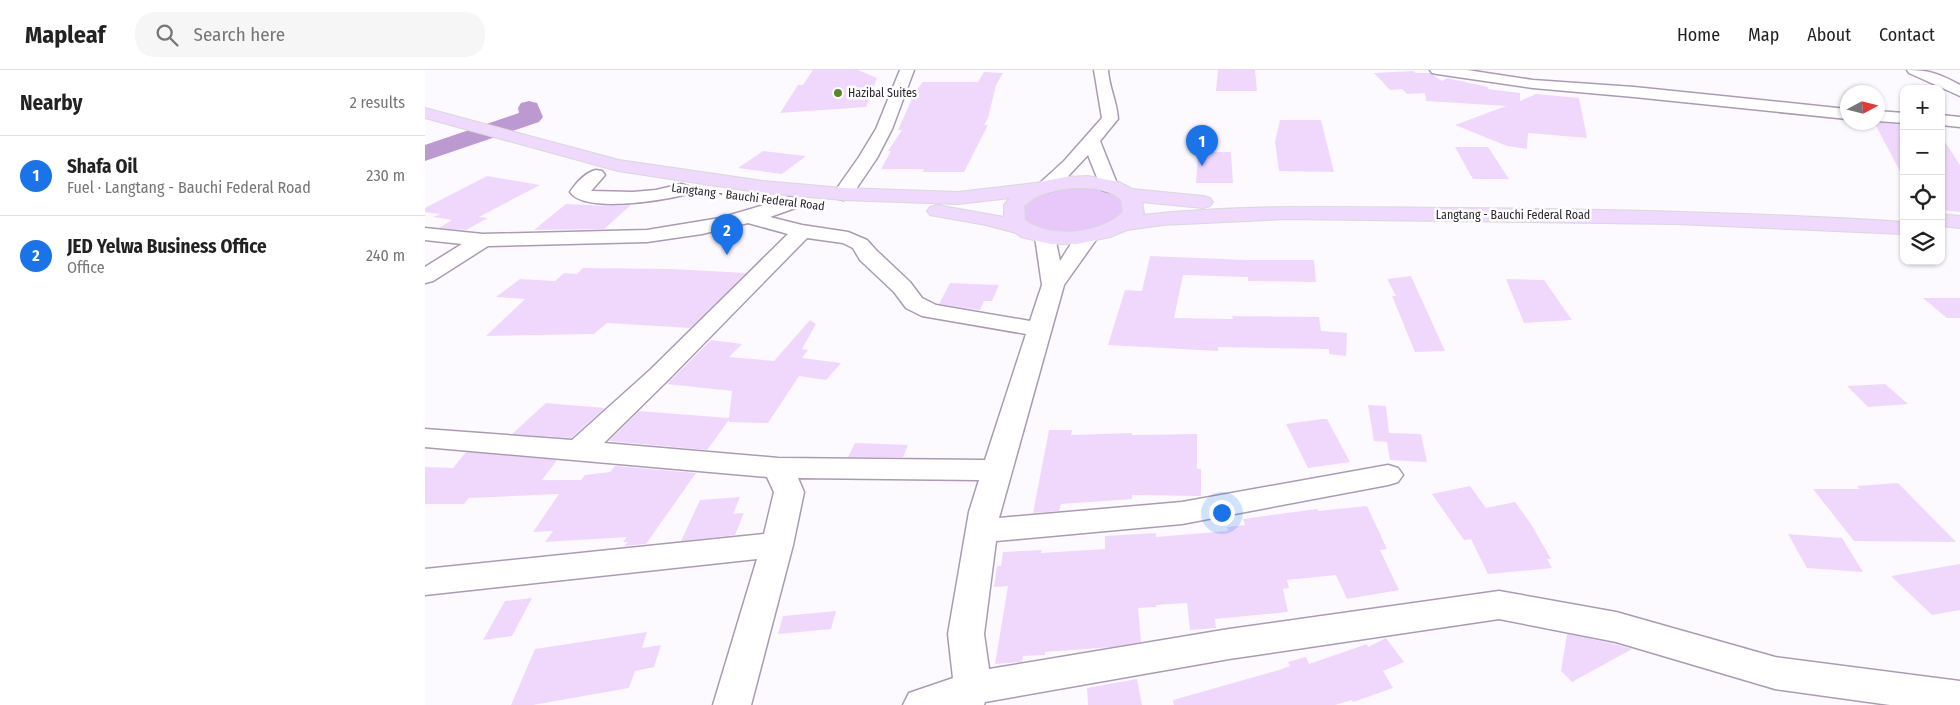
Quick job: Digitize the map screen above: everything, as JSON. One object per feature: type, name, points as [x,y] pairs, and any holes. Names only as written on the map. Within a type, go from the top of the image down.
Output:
[{"type":"main road","name":"Langtang - Bauchi Federal Road","points":[[425,113],[475,135],[596,175],[681,190],[791,203],[951,212],[988,219],[1045,236],[1088,237],[1101,234],[1123,224],[1216,214],[1737,218],[1900,228]]},
{"type":"main road","points":[[425,126],[454,134],[475,135]]},
{"type":"main road","name":"Langtang - Bauchi Federal Road","points":[[475,135],[499,134],[644,170],[763,187],[843,194],[958,198],[1086,182],[1118,190],[1197,202],[1667,206],[1900,217]]},
{"type":"main road","points":[[1024,229],[1013,218],[1012,212],[1019,200],[1042,188]]},
{"type":"main road","points":[[1118,190],[1134,206],[1133,212],[1123,224]]},
{"type":"main road","points":[[1945,220],[1960,222]]},
{"type":"main road","points":[[1945,231],[1960,232]]},
{"type":"street","points":[[843,194],[868,158],[884,129],[907,70]]},
{"type":"street","points":[[1042,188],[1070,165],[1109,118],[1110,109],[1101,80],[1101,70]]},
{"type":"street","points":[[1437,70],[1533,84],[1634,92],[1840,113]]},
{"type":"street","points":[[1913,70],[1944,82],[1960,91]]},
{"type":"street","points":[[1618,76],[1634,92]]},
{"type":"street","points":[[1944,82],[1960,81]]},
{"type":"street","points":[[1885,117],[1900,118]]},
{"type":"street","points":[[1945,120],[1960,122]]},
{"type":"street","points":[[1091,140],[1118,190]]},
{"type":"street","points":[[425,234],[483,240],[675,234],[751,218],[791,203]]},
{"type":"street","points":[[751,218],[802,231],[848,238],[860,244],[868,255],[902,287],[914,302],[930,311],[1038,329]]},
{"type":"street","points":[[579,450],[660,374],[802,231]]},
{"type":"street","points":[[1045,236],[1053,284]]},
{"type":"street","points":[[969,696],[966,634],[984,512],[1053,284],[1088,237]]},
{"type":"street","points":[[425,276],[483,240]]},
{"type":"street","points":[[425,438],[777,468],[997,470]]},
{"type":"street","points":[[731,705],[777,545],[789,492],[777,468]]},
{"type":"street","points":[[981,531],[1182,513],[1388,475]]},
{"type":"street","points":[[425,582],[777,545]]},
{"type":"street","points":[[922,705],[1229,644],[1499,605],[1616,627],[1775,673],[1960,698]]},
{"type":"shaded area","points":[[1052,188],[1102,188],[1123,198],[1124,214],[1087,233],[1050,233],[1024,223],[1020,207],[1027,199]]},
{"type":"building","points":[[813,70],[858,70],[877,78],[866,107],[780,113],[798,85],[803,85]]},
{"type":"building","points":[[1218,70],[1255,70],[1257,91],[1216,91]]},
{"type":"building","points":[[1413,71],[1416,73],[1430,73],[1442,81],[1447,78],[1488,87],[1488,89],[1520,93],[1520,101],[1536,94],[1579,98],[1587,138],[1528,133],[1527,149],[1507,146],[1455,125],[1506,106],[1426,101],[1425,93],[1407,94],[1402,89],[1390,90],[1374,73]]},
{"type":"building","points":[[984,72],[1003,73],[996,85],[988,118],[984,125],[988,125],[964,172],[923,172],[924,169],[881,169],[891,151],[888,151],[902,130],[898,130],[915,92],[923,82],[978,82]]},
{"type":"building","points":[[1280,120],[1321,120],[1334,172],[1279,171],[1275,142]]},
{"type":"building","points":[[1885,123],[1900,125],[1900,171],[1878,130],[1885,130]]},
{"type":"building","points":[[1945,142],[1960,165],[1960,212],[1945,210]]},
{"type":"building","points":[[1455,147],[1488,147],[1509,179],[1473,179]]},
{"type":"building","points":[[763,151],[806,156],[782,174],[738,168]]},
{"type":"building","points":[[1198,152],[1231,152],[1233,183],[1196,183]]},
{"type":"building","points":[[487,176],[540,185],[479,217],[488,218],[466,230],[439,228],[452,220],[433,217],[440,214],[425,212],[425,208]]},
{"type":"building","points":[[566,204],[631,205],[604,229],[534,230]]},
{"type":"building","points":[[1150,256],[1248,260],[1314,260],[1316,282],[1248,281],[1248,277],[1183,275],[1174,318],[1233,319],[1232,316],[1319,317],[1321,331],[1347,333],[1346,356],[1329,354],[1329,349],[1218,347],[1218,351],[1108,345],[1125,290],[1142,291]]},
{"type":"building","points":[[583,268],[672,269],[746,273],[690,328],[607,323],[594,334],[486,336],[525,299],[496,297],[520,279],[555,281],[564,273],[577,274]]},
{"type":"building","points":[[1411,276],[1445,351],[1415,352],[1392,296],[1396,296],[1387,279]]},
{"type":"building","points":[[1506,279],[1544,280],[1572,320],[1524,323]]},
{"type":"building","points":[[950,283],[999,285],[992,301],[984,301],[980,310],[939,304]]},
{"type":"building","points":[[1923,298],[1960,298],[1960,318],[1947,318]]},
{"type":"building","points":[[810,320],[816,324],[802,349],[808,350],[802,358],[841,363],[826,380],[799,376],[768,423],[729,422],[729,420],[707,450],[609,441],[639,411],[729,418],[732,391],[667,384],[711,340],[742,344],[729,357],[774,361]]},
{"type":"building","points":[[1885,384],[1908,404],[1868,407],[1847,386]]},
{"type":"building","points":[[546,403],[605,408],[571,438],[512,434]]},
{"type":"building","points":[[1368,405],[1386,406],[1389,433],[1421,434],[1427,462],[1390,460],[1387,442],[1374,441]]},
{"type":"building","points":[[1327,419],[1350,462],[1308,468],[1286,424]]},
{"type":"building","points":[[1049,430],[1072,430],[1071,435],[1132,433],[1132,435],[1197,434],[1197,469],[1201,469],[1201,496],[1132,495],[1132,499],[1061,504],[1059,511],[1033,513]]},
{"type":"building","points":[[855,443],[908,445],[903,457],[848,457]]},
{"type":"building","points":[[466,452],[557,460],[542,480],[581,480],[585,475],[610,472],[615,466],[696,473],[646,544],[624,546],[628,542],[623,542],[627,537],[545,542],[553,531],[533,532],[559,494],[469,498],[464,504],[425,504],[425,467],[453,468]]},
{"type":"building","points":[[1898,483],[1956,542],[1854,541],[1813,489],[1860,489],[1857,486]]},
{"type":"building","points":[[1470,486],[1486,508],[1515,502],[1531,524],[1551,559],[1547,559],[1552,568],[1488,574],[1471,539],[1464,540],[1432,494]]},
{"type":"building","points":[[740,497],[733,514],[744,513],[735,535],[681,541],[700,500]]},
{"type":"building","points":[[1367,506],[1387,549],[1380,550],[1399,590],[1347,599],[1336,575],[1287,580],[1289,588],[1283,589],[1288,612],[1215,619],[1216,628],[1190,630],[1187,603],[1138,608],[1141,642],[1112,647],[1045,652],[1045,655],[1023,656],[1022,662],[995,664],[1008,586],[994,587],[997,566],[1001,566],[1003,552],[1042,550],[1041,553],[1105,549],[1105,536],[1156,533],[1156,537],[1228,531],[1227,527],[1245,525],[1243,519],[1317,509],[1318,511]]},
{"type":"building","points":[[1788,534],[1842,538],[1863,572],[1807,568]]},
{"type":"building","points":[[1960,564],[1960,610],[1932,615],[1891,576]]},
{"type":"building","points":[[532,598],[512,636],[483,640],[505,601]]},
{"type":"building","points":[[836,611],[831,629],[778,634],[783,616]]},
{"type":"building","points":[[647,632],[642,648],[661,645],[654,667],[635,671],[629,688],[533,705],[511,705],[535,649]]},
{"type":"building","points":[[1567,634],[1632,649],[1572,682],[1561,671]]},
{"type":"building","points":[[1386,638],[1404,662],[1383,671],[1393,688],[1353,702],[1352,700],[1335,705],[1174,705],[1173,700],[1279,670],[1290,666],[1288,662],[1306,657],[1309,664],[1367,644],[1368,647]]},
{"type":"building","points":[[1137,679],[1142,705],[1088,705],[1087,688]]},
{"type":"waterway","points":[[425,153],[531,117],[529,108]]},
{"type":"place","name":"Hazibal Suites","points":[[838,93]]},
{"type":"place","name":"Shafa Oil","points":[[1202,166]]},
{"type":"place","name":"JED Yelwa Business Office","points":[[727,255]]}]
